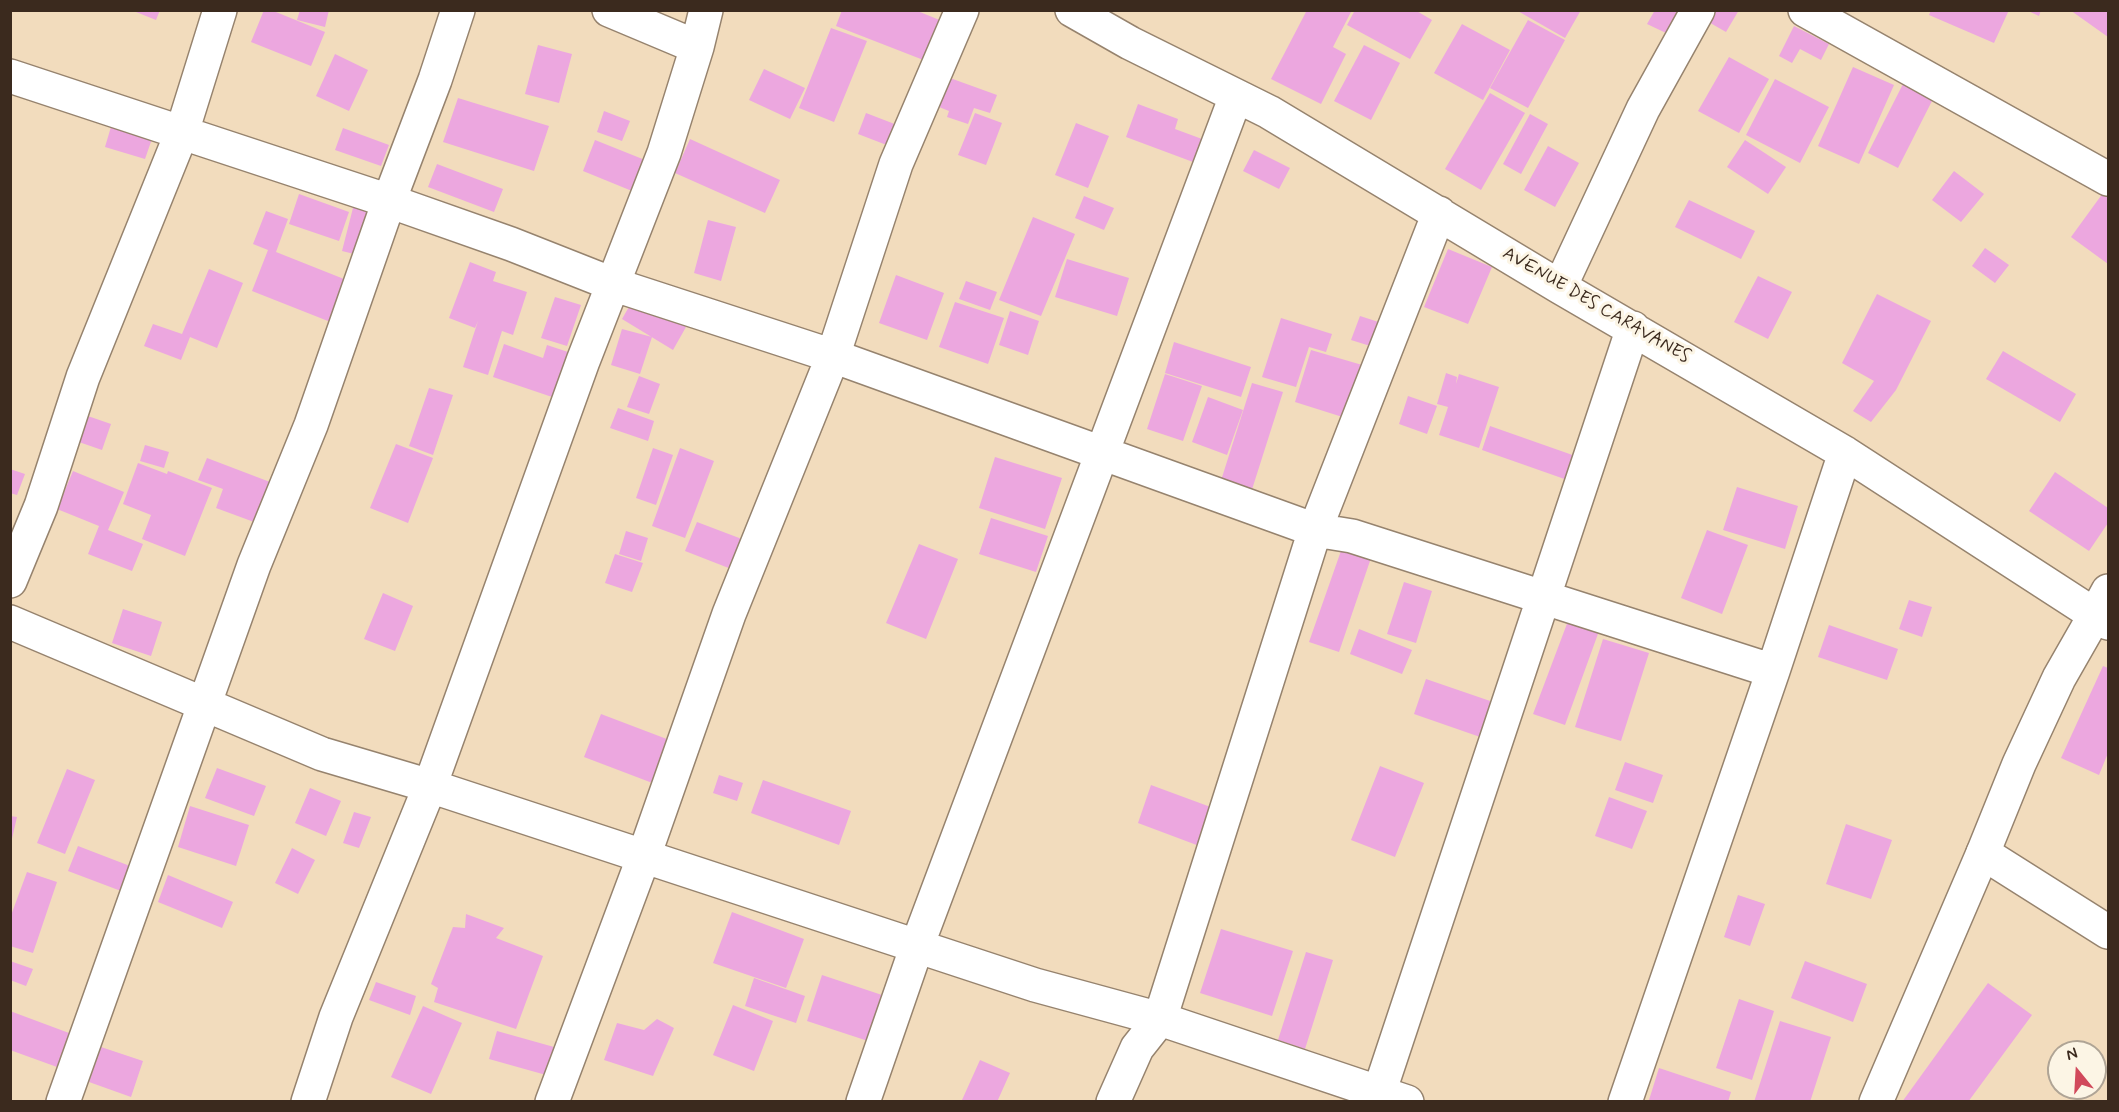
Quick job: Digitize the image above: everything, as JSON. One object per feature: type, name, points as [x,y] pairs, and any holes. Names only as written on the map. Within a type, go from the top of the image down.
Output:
[{"type":"street","points":[[10,581],[41,506],[83,377],[182,132],[220,10]]},
{"type":"street","points":[[63,1101],[254,565],[318,405],[458,10]]},
{"type":"street","points":[[609,10],[697,47]]},
{"type":"street","points":[[308,1101],[336,1017],[430,786],[583,361],[615,285],[664,153],[706,10]]},
{"type":"street","points":[[552,1101],[644,856],[729,614],[833,356],[896,164],[962,10]]},
{"type":"street","name":"AVENUE DES CARAVANES","points":[[1072,10],[1130,43],[1269,112],[1560,287],[1845,453],[2104,610]]},
{"type":"street","points":[[1560,287],[1643,110],[1698,10]]},
{"type":"street","points":[[1805,10],[2109,179]]},
{"type":"street","points":[[10,76],[389,201],[511,244],[615,285],[833,356],[1315,530],[1352,536],[1773,671]]},
{"type":"street","points":[[863,1101],[917,946],[1236,96]]},
{"type":"street","points":[[1113,1101],[1137,1048],[1160,1019],[1315,530],[1439,213]]},
{"type":"street","points":[[10,622],[322,754],[430,786],[1035,985],[1160,1019],[1388,1098],[1544,598],[1633,328]]},
{"type":"street","points":[[1625,1101],[1773,671],[1845,453]]},
{"type":"street","points":[[1876,1101],[2019,764],[2054,689],[2104,610]]},
{"type":"street","points":[[1983,853],[2109,932]]},
{"type":"building","points":[[131,10],[160,10],[156,20]]},
{"type":"building","points":[[264,10],[271,10],[325,32],[311,66],[251,42]]},
{"type":"building","points":[[300,10],[329,10],[325,27],[297,20]]},
{"type":"building","points":[[842,10],[915,10],[942,21],[926,61],[836,26]]},
{"type":"building","points":[[1307,10],[1352,10],[1333,47],[1346,54],[1321,104],[1271,79]]},
{"type":"building","points":[[1355,10],[1415,10],[1432,20],[1410,59],[1347,25]]},
{"type":"building","points":[[1516,10],[1581,10],[1565,38]]},
{"type":"building","points":[[1655,10],[1678,10],[1666,33],[1647,24]]},
{"type":"building","points":[[1711,10],[1739,10],[1726,32],[1705,20]]},
{"type":"building","points":[[1931,10],[2009,10],[1994,43],[1929,15]]},
{"type":"building","points":[[2026,10],[2041,10],[2039,16]]},
{"type":"building","points":[[2070,10],[2108,10],[2108,37]]},
{"type":"building","points":[[1528,20],[1565,40],[1528,108],[1490,88]]},
{"type":"building","points":[[1462,24],[1510,50],[1483,100],[1434,73]]},
{"type":"building","points":[[1794,26],[1829,44],[1821,60],[1800,49],[1792,63],[1779,56]]},
{"type":"building","points":[[831,28],[867,41],[834,122],[799,108]]},
{"type":"building","points":[[538,45],[572,54],[559,103],[525,94]]},
{"type":"building","points":[[1364,45],[1400,63],[1371,120],[1334,101]]},
{"type":"building","points":[[335,54],[368,70],[349,111],[316,96]]},
{"type":"building","points":[[1729,57],[1769,79],[1739,133],[1698,111]]},
{"type":"building","points":[[1853,67],[1894,85],[1859,164],[1818,146]]},
{"type":"building","points":[[764,69],[805,88],[790,119],[749,100]]},
{"type":"building","points":[[950,78],[997,95],[990,113],[974,108],[968,124],[947,117],[949,111],[939,107]]},
{"type":"building","points":[[1775,79],[1829,107],[1800,163],[1746,135]]},
{"type":"building","points":[[1903,84],[1933,99],[1898,168],[1868,153]]},
{"type":"building","points":[[1490,93],[1525,113],[1481,190],[1445,169]]},
{"type":"building","points":[[458,98],[549,126],[534,171],[443,142]]},
{"type":"building","points":[[1138,104],[1178,119],[1175,129],[1202,139],[1193,162],[1126,137]]},
{"type":"building","points":[[604,111],[630,121],[622,141],[597,132]]},
{"type":"building","points":[[866,113],[905,128],[897,149],[858,134]]},
{"type":"building","points":[[975,113],[1002,123],[986,165],[958,155]]},
{"type":"building","points":[[1530,114],[1548,124],[1521,174],[1503,164]]},
{"type":"building","points":[[113,120],[154,133],[145,159],[105,147]]},
{"type":"building","points":[[1076,123],[1109,136],[1088,188],[1055,175]]},
{"type":"building","points":[[343,128],[389,145],[381,166],[335,150]]},
{"type":"building","points":[[690,139],[780,180],[765,213],[675,173]]},
{"type":"building","points":[[595,140],[645,160],[632,191],[583,171]]},
{"type":"building","points":[[1745,140],[1786,167],[1768,194],[1727,167]]},
{"type":"building","points":[[1548,146],[1579,163],[1555,207],[1524,190]]},
{"type":"building","points":[[1254,150],[1290,168],[1279,189],[1243,171]]},
{"type":"building","points":[[437,164],[503,189],[494,212],[428,187]]},
{"type":"building","points":[[1954,171],[1984,194],[1961,222],[1932,200]]},
{"type":"building","points":[[2103,193],[2108,196],[2108,264],[2071,237]]},
{"type":"building","points":[[299,194],[349,212],[339,241],[289,224]]},
{"type":"building","points":[[1084,196],[1114,208],[1104,230],[1075,218]]},
{"type":"building","points":[[1689,200],[1755,231],[1741,259],[1675,227]]},
{"type":"building","points":[[354,204],[374,208],[362,256],[342,251]]},
{"type":"building","points":[[266,211],[288,219],[276,252],[349,281],[333,323],[252,291],[268,250],[253,244]]},
{"type":"building","points":[[1033,217],[1075,234],[1041,316],[999,300]]},
{"type":"building","points":[[708,220],[736,227],[721,281],[694,273]]},
{"type":"building","points":[[1985,248],[2009,265],[1995,283],[1972,266]]},
{"type":"building","points":[[1448,249],[1492,267],[1468,324],[1424,307]]},
{"type":"building","points":[[1067,259],[1129,278],[1117,316],[1055,297]]},
{"type":"building","points":[[470,262],[496,272],[493,281],[527,292],[513,335],[502,331],[488,375],[463,367],[478,321],[475,328],[449,318]]},
{"type":"building","points":[[209,269],[243,283],[217,348],[190,337],[181,360],[144,346],[153,324],[182,334]]},
{"type":"building","points":[[896,275],[944,293],[927,340],[879,323]]},
{"type":"building","points":[[1758,276],[1792,292],[1768,339],[1734,322]]},
{"type":"building","points":[[966,281],[997,292],[990,310],[959,299]]},
{"type":"building","points":[[1877,294],[1931,321],[1896,390],[1871,422],[1853,411],[1874,381],[1842,363]]},
{"type":"building","points":[[555,297],[581,305],[567,346],[541,338]]},
{"type":"building","points":[[634,298],[686,327],[673,350],[622,319]]},
{"type":"building","points":[[955,302],[1004,318],[988,364],[939,347]]},
{"type":"building","points":[[1010,311],[1039,321],[1028,355],[999,345]]},
{"type":"building","points":[[1360,316],[1391,326],[1383,350],[1351,340]]},
{"type":"building","points":[[1281,318],[1332,334],[1326,352],[1309,347],[1296,387],[1262,377]]},
{"type":"building","points":[[622,329],[652,337],[640,374],[611,365]]},
{"type":"building","points":[[1174,342],[1251,367],[1241,397],[1165,373]]},
{"type":"building","points":[[504,344],[543,358],[547,345],[571,353],[555,398],[493,377]]},
{"type":"building","points":[[1311,350],[1369,367],[1352,420],[1295,402]]},
{"type":"building","points":[[2003,351],[2076,394],[2060,422],[1986,379]]},
{"type":"building","points":[[1446,373],[1457,377],[1456,384],[1459,374],[1499,387],[1479,448],[1439,435],[1448,407],[1437,404]]},
{"type":"building","points":[[1165,374],[1202,386],[1183,441],[1147,429]]},
{"type":"building","points":[[639,376],[660,384],[649,414],[627,407]]},
{"type":"building","points":[[1252,383],[1283,392],[1248,502],[1217,493]]},
{"type":"building","points":[[429,388],[453,395],[433,455],[409,446]]},
{"type":"building","points":[[1408,396],[1437,406],[1427,434],[1399,424]]},
{"type":"building","points":[[1208,397],[1243,410],[1227,455],[1192,442]]},
{"type":"building","points":[[618,408],[654,421],[648,441],[610,428]]},
{"type":"building","points":[[85,415],[111,424],[102,450],[76,441]]},
{"type":"building","points":[[1490,426],[1581,458],[1573,482],[1482,450]]},
{"type":"building","points":[[396,444],[433,458],[408,523],[370,508]]},
{"type":"building","points":[[145,445],[169,452],[164,468],[140,461]]},
{"type":"building","points":[[653,448],[673,455],[656,505],[636,498]]},
{"type":"building","points":[[680,448],[714,461],[685,538],[652,526]]},
{"type":"building","points":[[995,457],[1062,478],[1045,529],[979,508]]},
{"type":"building","points":[[207,458],[270,482],[254,522],[216,508],[223,489],[198,480]]},
{"type":"building","points":[[138,463],[167,474],[168,471],[212,488],[185,556],[142,539],[151,515],[123,504]]},
{"type":"building","points":[[10,469],[25,474],[17,495],[10,493]]},
{"type":"building","points":[[73,471],[124,492],[108,530],[143,544],[132,571],[88,554],[99,526],[57,509]]},
{"type":"building","points":[[2055,472],[2108,508],[2108,523],[2089,551],[2029,511]]},
{"type":"building","points":[[1737,487],[1798,506],[1785,549],[1723,530]]},
{"type":"building","points":[[991,518],[1048,536],[1036,572],[979,554]]},
{"type":"building","points":[[697,522],[755,544],[744,574],[685,551]]},
{"type":"building","points":[[1707,530],[1748,545],[1722,614],[1681,598]]},
{"type":"building","points":[[626,531],[648,538],[641,561],[619,554]]},
{"type":"building","points":[[919,544],[958,559],[926,639],[886,623]]},
{"type":"building","points":[[1342,548],[1371,558],[1339,652],[1309,642]]},
{"type":"building","points":[[615,554],[643,563],[632,592],[605,583]]},
{"type":"building","points":[[1404,582],[1432,591],[1416,643],[1387,634]]},
{"type":"building","points":[[383,593],[413,606],[395,651],[364,639]]},
{"type":"building","points":[[1909,600],[1932,607],[1922,637],[1899,629]]},
{"type":"building","points":[[123,609],[162,622],[151,656],[112,643]]},
{"type":"building","points":[[1568,621],[1599,631],[1565,725],[1533,714]]},
{"type":"building","points":[[1829,625],[1898,649],[1887,680],[1818,657]]},
{"type":"building","points":[[1359,629],[1412,650],[1402,674],[1350,654]]},
{"type":"building","points":[[1603,639],[1649,653],[1621,741],[1575,727]]},
{"type":"building","points":[[2103,666],[2108,668],[2108,753],[2099,775],[2061,758]]},
{"type":"building","points":[[1426,679],[1496,703],[1483,738],[1414,714]]},
{"type":"building","points":[[601,714],[672,741],[655,784],[584,757]]},
{"type":"building","points":[[1625,762],[1663,775],[1653,803],[1615,790]]},
{"type":"building","points":[[1380,766],[1424,783],[1395,857],[1351,840]]},
{"type":"building","points":[[217,768],[266,786],[254,816],[205,798]]},
{"type":"building","points":[[67,769],[95,780],[65,854],[37,843]]},
{"type":"building","points":[[719,775],[743,783],[737,801],[713,793]]},
{"type":"building","points":[[763,780],[851,811],[839,845],[751,813]]},
{"type":"building","points":[[1151,785],[1216,809],[1202,847],[1138,823]]},
{"type":"building","points":[[310,788],[341,801],[326,836],[295,823]]},
{"type":"building","points":[[1609,797],[1647,811],[1632,849],[1595,836]]},
{"type":"building","points":[[190,806],[249,825],[236,866],[178,847]]},
{"type":"building","points":[[354,812],[371,817],[359,848],[343,843]]},
{"type":"building","points":[[10,816],[17,817],[11,843],[10,843]]},
{"type":"building","points":[[1846,824],[1892,840],[1871,899],[1826,884]]},
{"type":"building","points":[[78,846],[130,866],[121,891],[68,871]]},
{"type":"building","points":[[292,848],[315,860],[298,894],[275,883]]},
{"type":"building","points":[[27,872],[57,882],[33,953],[10,946],[10,918]]},
{"type":"building","points":[[168,875],[233,902],[222,928],[158,902]]},
{"type":"building","points":[[1738,895],[1765,904],[1750,946],[1724,937]]},
{"type":"building","points":[[732,912],[804,939],[786,988],[713,963]]},
{"type":"building","points":[[466,914],[504,928],[496,938],[543,956],[516,1029],[434,1002],[438,988],[431,984],[453,927],[465,928]]},
{"type":"building","points":[[1221,929],[1293,951],[1272,1016],[1200,993]]},
{"type":"building","points":[[1306,952],[1333,960],[1305,1049],[1278,1040]]},
{"type":"building","points":[[10,961],[33,969],[26,986],[10,980]]},
{"type":"building","points":[[1805,961],[1867,984],[1853,1022],[1791,998]]},
{"type":"building","points":[[822,975],[882,995],[868,1041],[807,1021]]},
{"type":"building","points":[[754,978],[805,996],[796,1023],[745,1006]]},
{"type":"building","points":[[376,982],[416,996],[410,1015],[369,1000]]},
{"type":"building","points":[[1988,983],[2032,1015],[1968,1102],[1902,1102]]},
{"type":"building","points":[[1739,999],[1774,1011],[1752,1080],[1716,1068]]},
{"type":"building","points":[[733,1005],[773,1021],[754,1071],[713,1055]]},
{"type":"building","points":[[423,1006],[462,1023],[431,1094],[391,1077]]},
{"type":"building","points":[[10,1011],[69,1033],[57,1067],[10,1050]]},
{"type":"building","points":[[657,1019],[674,1028],[653,1076],[604,1060],[617,1023],[644,1030]]},
{"type":"building","points":[[1780,1021],[1831,1037],[1810,1102],[1754,1102]]},
{"type":"building","points":[[497,1031],[554,1047],[546,1075],[489,1059]]},
{"type":"building","points":[[101,1047],[143,1061],[131,1097],[89,1082]]},
{"type":"building","points":[[980,1060],[1010,1073],[997,1102],[962,1100]]},
{"type":"building","points":[[1659,1068],[1731,1092],[1728,1102],[1649,1100]]}]
